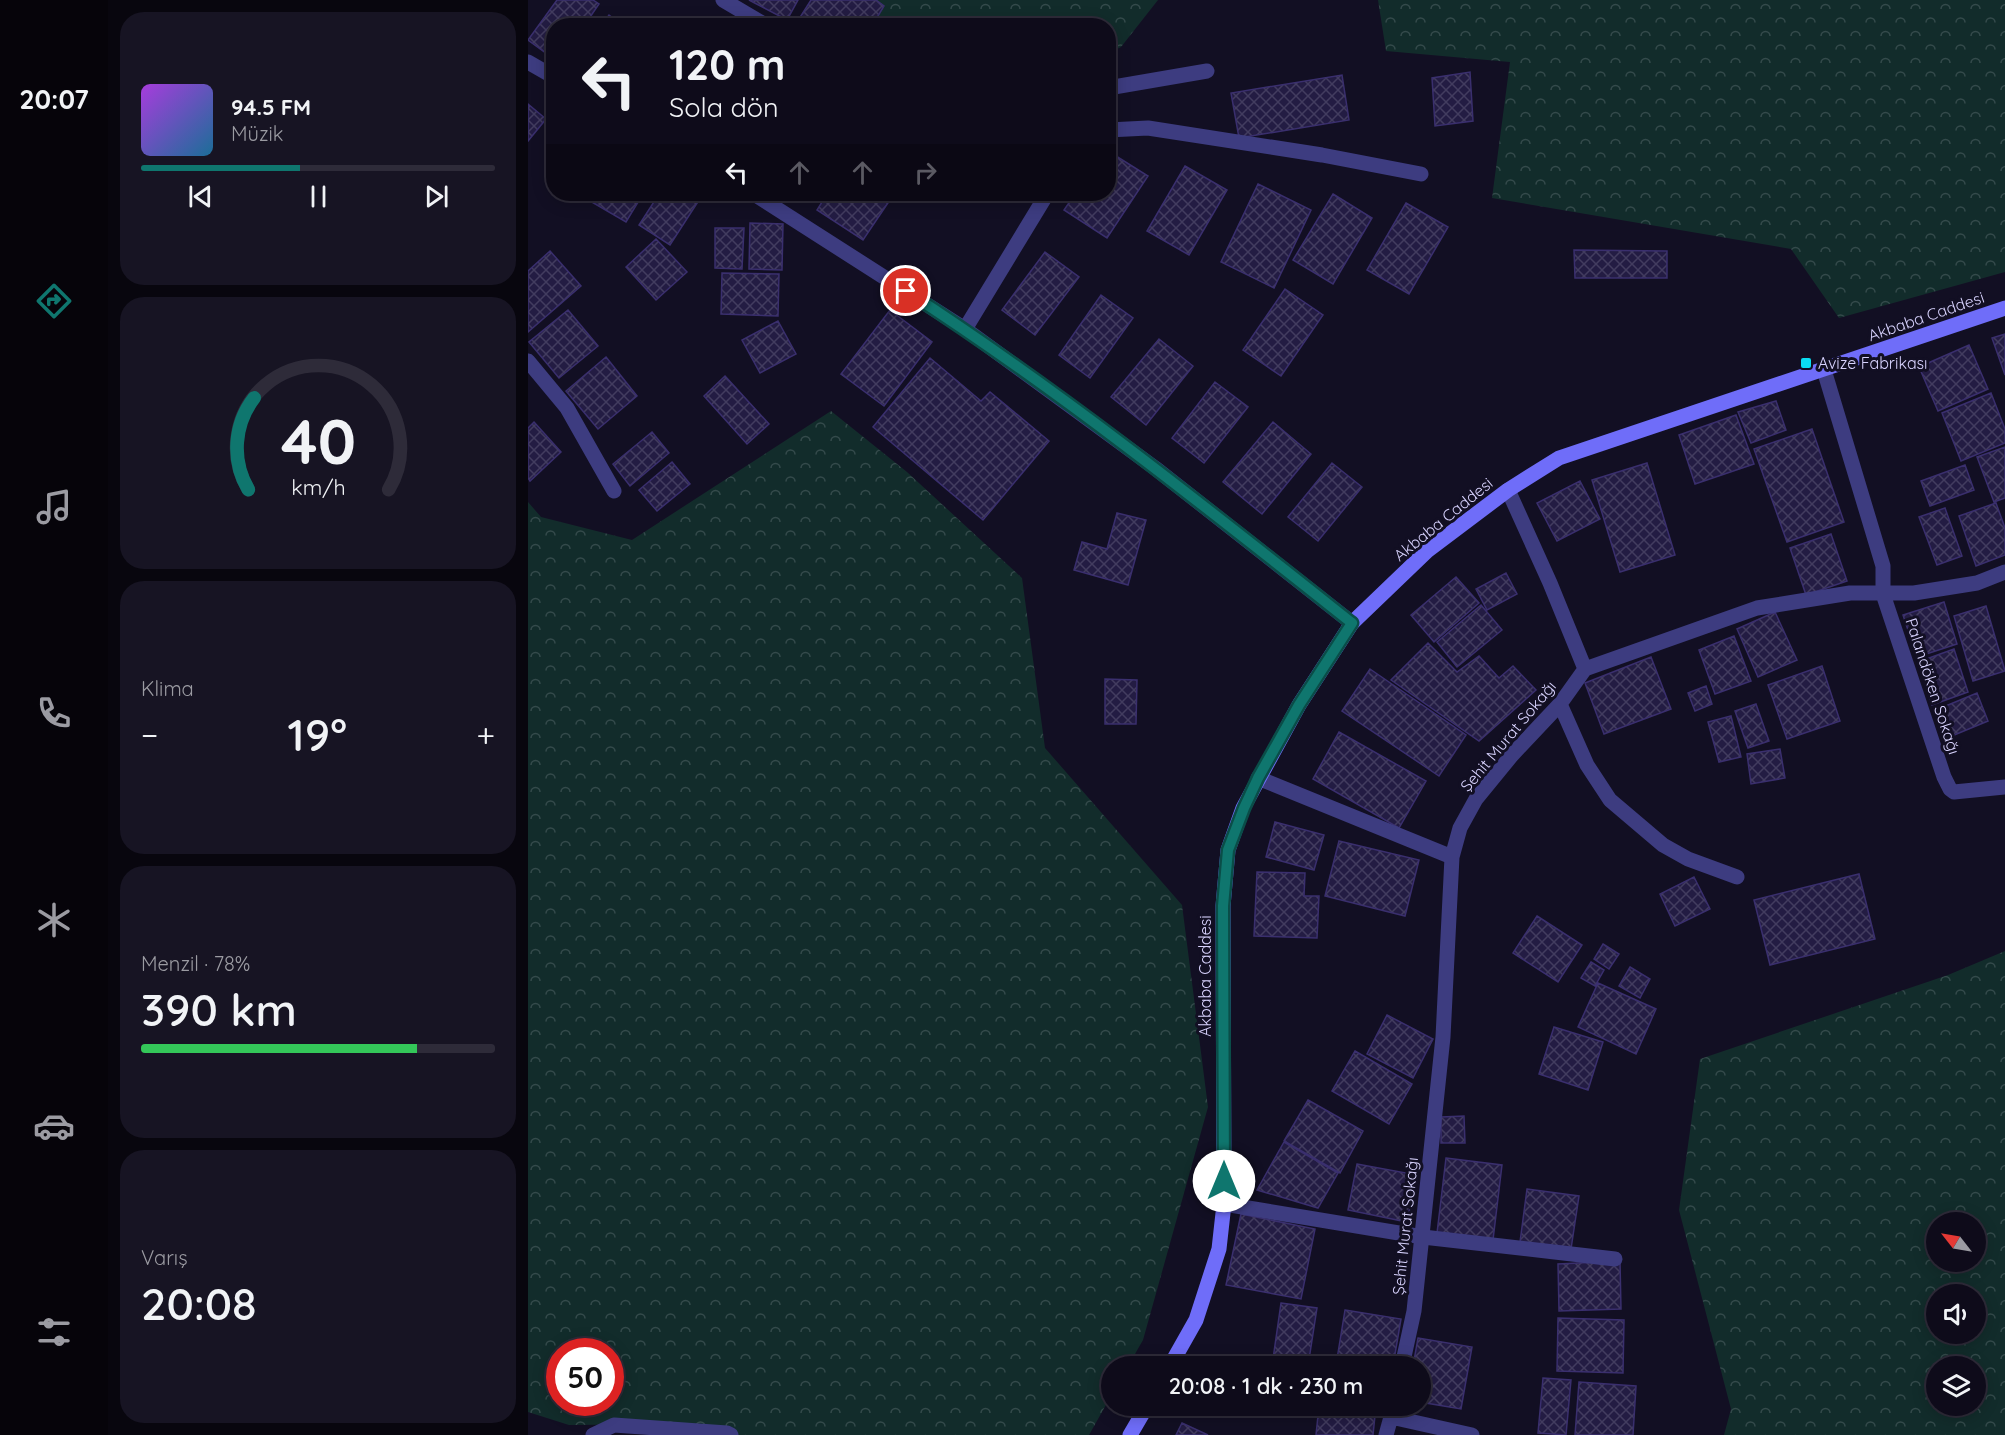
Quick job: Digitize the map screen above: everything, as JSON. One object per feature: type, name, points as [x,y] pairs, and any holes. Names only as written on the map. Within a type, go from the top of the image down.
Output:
[{"type":"main road","name":"Akbaba Caddesi","points":[[1176,1356],[1196,1320],[1220,1249],[1224,1204],[1223,906],[1228,850],[1258,778],[1299,705],[1352,623],[1427,551],[1508,490],[1559,458],[2005,308]]},
{"type":"main road","points":[[1130,1435],[1141,1416]]},
{"type":"street","points":[[723,0],[753,18]]},
{"type":"street","points":[[528,62],[546,72]]},
{"type":"street","points":[[1116,87],[1207,71]]},
{"type":"street","points":[[1116,130],[1148,129],[1322,155],[1421,174]]},
{"type":"street","points":[[778,201],[965,329],[1155,468],[1352,623]]},
{"type":"street","points":[[965,329],[1043,201]]},
{"type":"street","points":[[528,361],[567,408],[614,491]]},
{"type":"street","name":"Palandöken Sokağı","points":[[1824,370],[1883,566],[1883,594],[1944,777],[1954,792],[2005,787]]},
{"type":"street","points":[[1508,490],[1550,583],[1585,669],[1757,608],[1850,593],[1914,593],[1977,583],[2005,572]]},
{"type":"street","name":"Şehit Murat Sokağı","points":[[1404,1356],[1414,1311],[1423,1237],[1443,1036],[1452,857],[1460,828],[1476,799],[1512,755],[1560,704],[1585,669]]},
{"type":"street","points":[[1560,704],[1587,765],[1610,800],[1663,844],[1688,859],[1737,877]]},
{"type":"street","points":[[1258,778],[1452,857]]},
{"type":"street","points":[[1224,1204],[1423,1237],[1615,1259]]},
{"type":"street","points":[[1386,1435],[1392,1416]]},
{"type":"street","points":[[1407,1416],[1472,1435]]},
{"type":"street","points":[[593,1435],[614,1425],[731,1435]]},
{"type":"green space","points":[[858,0],[1158,0],[1121,47],[1116,50],[1116,18],[880,18]]},
{"type":"green space","points":[[1378,0],[2005,0],[2005,272],[1839,318],[1791,249],[1492,198],[1510,62],[1386,51]]},
{"type":"green space","points":[[831,411],[907,472],[1022,578],[1045,748],[1182,905],[1208,1107],[1143,1340],[1134,1356],[1101,1356],[1101,1414],[1089,1435],[680,1435],[683,1424],[569,1425],[528,1412],[528,502],[541,517],[632,540]]},
{"type":"green space","points":[[2005,951],[2005,1435],[1724,1435],[1731,1409],[1679,1210],[1700,1059],[1948,975]]},
{"type":"building","points":[[557,0],[593,0],[599,4],[589,18],[546,18],[546,53],[528,40]]},
{"type":"building","points":[[749,0],[798,0],[788,18],[783,18]]},
{"type":"building","points":[[811,0],[876,0],[884,6],[877,18],[800,18]]},
{"type":"building","points":[[1470,72],[1473,121],[1435,126],[1432,78]]},
{"type":"building","points":[[1342,75],[1349,120],[1239,138],[1231,93]]},
{"type":"building","points":[[528,104],[546,119],[528,141]]},
{"type":"building","points":[[1116,156],[1148,176],[1107,238],[1064,210],[1070,201],[1116,201]]},
{"type":"building","points":[[1185,166],[1227,190],[1189,255],[1147,231]]},
{"type":"building","points":[[1258,184],[1311,210],[1274,288],[1221,262]]},
{"type":"building","points":[[1333,194],[1372,218],[1333,284],[1293,260]]},
{"type":"building","points":[[590,201],[639,201],[626,222]]},
{"type":"building","points":[[654,201],[698,201],[670,245],[639,225]]},
{"type":"building","points":[[823,201],[889,201],[863,240],[817,210]]},
{"type":"building","points":[[1406,203],[1448,227],[1409,294],[1367,270]]},
{"type":"building","points":[[750,223],[783,224],[782,270],[749,269]]},
{"type":"building","points":[[715,228],[744,228],[742,269],[715,268]]},
{"type":"building","points":[[656,239],[687,272],[656,300],[626,267]]},
{"type":"building","points":[[1574,250],[1667,251],[1667,278],[1575,278]]},
{"type":"building","points":[[550,251],[581,286],[528,332],[528,271]]},
{"type":"building","points":[[1045,252],[1079,277],[1035,335],[1002,310]]},
{"type":"building","points":[[722,273],[779,274],[778,316],[721,314]]},
{"type":"building","points":[[1285,289],[1323,315],[1281,376],[1243,350]]},
{"type":"building","points":[[1101,295],[1133,318],[1090,378],[1059,355]]},
{"type":"building","points":[[568,310],[598,346],[559,378],[529,342]]},
{"type":"building","points":[[890,310],[932,342],[884,406],[841,374]]},
{"type":"building","points":[[778,321],[796,354],[760,373],[742,340]]},
{"type":"building","points":[[2005,334],[2005,375],[1992,338]]},
{"type":"building","points":[[1159,339],[1193,366],[1146,425],[1111,397]]},
{"type":"building","points":[[1969,345],[1988,389],[1938,411],[1919,367]]},
{"type":"building","points":[[606,357],[637,396],[598,429],[566,391]]},
{"type":"building","points":[[930,358],[981,401],[990,392],[1049,441],[983,520],[873,427]]},
{"type":"building","points":[[725,376],[769,424],[747,444],[704,396]]},
{"type":"building","points":[[1215,382],[1248,407],[1204,463],[1172,438]]},
{"type":"building","points":[[1991,393],[2005,429],[2005,443],[1961,461],[1942,413]]},
{"type":"building","points":[[1776,401],[1786,430],[1751,443],[1738,412]]},
{"type":"building","points":[[1736,415],[1754,464],[1695,484],[1679,435]]},
{"type":"building","points":[[534,422],[561,452],[530,481],[528,478],[528,428]]},
{"type":"building","points":[[1273,422],[1311,454],[1262,514],[1223,482]]},
{"type":"building","points":[[1812,429],[1844,522],[1787,542],[1754,449]]},
{"type":"building","points":[[652,432],[669,453],[630,486],[613,464]]},
{"type":"building","points":[[2005,447],[2005,498],[1994,502],[1977,457]]},
{"type":"building","points":[[672,462],[690,484],[657,511],[639,490]]},
{"type":"building","points":[[1332,463],[1362,487],[1318,541],[1288,517]]},
{"type":"building","points":[[1647,463],[1675,555],[1620,572],[1592,480]]},
{"type":"building","points":[[1965,465],[1974,490],[1930,506],[1921,481]]},
{"type":"building","points":[[1580,481],[1600,519],[1557,541],[1537,503]]},
{"type":"building","points":[[1996,503],[2005,528],[2005,555],[1976,566],[1959,516]]},
{"type":"building","points":[[1945,508],[1962,556],[1937,565],[1919,517]]},
{"type":"building","points":[[1117,513],[1146,520],[1128,585],[1074,570],[1082,542],[1107,549]]},
{"type":"building","points":[[1831,534],[1847,581],[1806,595],[1790,548]]},
{"type":"building","points":[[1506,573],[1517,594],[1487,610],[1476,589]]},
{"type":"building","points":[[1456,577],[1479,603],[1434,642],[1411,615]]},
{"type":"building","points":[[1944,602],[1957,644],[1917,657],[1903,615]]},
{"type":"building","points":[[1481,605],[1502,630],[1457,667],[1437,642]]},
{"type":"building","points":[[1986,606],[2005,671],[1973,681],[1954,616]]},
{"type":"building","points":[[1775,612],[1797,660],[1758,677],[1737,629]]},
{"type":"building","points":[[1734,636],[1751,681],[1715,694],[1699,650]]},
{"type":"building","points":[[1428,643],[1457,672],[1479,656],[1499,678],[1513,666],[1536,690],[1479,741],[1391,680]]},
{"type":"building","points":[[1954,649],[1968,692],[1932,705],[1918,662]]},
{"type":"building","points":[[1651,657],[1671,709],[1604,734],[1585,683]]},
{"type":"building","points":[[1822,666],[1840,721],[1787,739],[1768,685]]},
{"type":"building","points":[[1370,669],[1466,735],[1439,776],[1342,711]]},
{"type":"building","points":[[1105,679],[1137,680],[1136,724],[1105,724]]},
{"type":"building","points":[[1706,686],[1712,704],[1695,711],[1688,693]]},
{"type":"building","points":[[1977,693],[1988,721],[1947,738],[1936,710]]},
{"type":"building","points":[[1756,704],[1769,741],[1748,748],[1735,711]]},
{"type":"building","points":[[1731,716],[1741,757],[1719,762],[1708,722]]},
{"type":"building","points":[[1339,732],[1426,781],[1399,828],[1313,779]]},
{"type":"building","points":[[1780,749],[1785,778],[1751,784],[1747,754]]},
{"type":"building","points":[[1275,822],[1324,835],[1314,870],[1266,857]]},
{"type":"building","points":[[1339,841],[1419,860],[1405,916],[1325,896]]},
{"type":"building","points":[[1257,872],[1305,873],[1304,896],[1319,896],[1317,938],[1254,936]]},
{"type":"building","points":[[1859,874],[1875,939],[1770,965],[1754,900]]},
{"type":"building","points":[[1694,877],[1710,909],[1675,926],[1660,894]]},
{"type":"building","points":[[1537,916],[1582,945],[1558,982],[1513,953]]},
{"type":"building","points":[[1603,944],[1619,954],[1609,969],[1594,959]]},
{"type":"building","points":[[1591,962],[1604,970],[1595,986],[1581,978]]},
{"type":"building","points":[[1630,967],[1650,979],[1640,998],[1619,986]]},
{"type":"building","points":[[1598,983],[1656,1009],[1636,1054],[1578,1027]]},
{"type":"building","points":[[1387,1015],[1433,1039],[1413,1078],[1367,1054]]},
{"type":"building","points":[[1554,1027],[1603,1042],[1588,1090],[1539,1074]]},
{"type":"building","points":[[1355,1051],[1412,1084],[1389,1124],[1332,1091]]},
{"type":"building","points":[[1308,1100],[1363,1131],[1340,1173],[1284,1141]]},
{"type":"building","points":[[1464,1116],[1465,1143],[1441,1143],[1441,1117]]},
{"type":"building","points":[[1284,1142],[1338,1173],[1318,1208],[1257,1190]]},
{"type":"building","points":[[1446,1158],[1502,1165],[1493,1240],[1437,1233]]},
{"type":"building","points":[[1357,1164],[1417,1175],[1407,1222],[1348,1210]]},
{"type":"building","points":[[1527,1189],[1579,1196],[1571,1249],[1520,1242]]},
{"type":"building","points":[[1241,1214],[1315,1229],[1301,1299],[1226,1285]]},
{"type":"building","points":[[1620,1261],[1621,1309],[1559,1311],[1558,1264]]},
{"type":"building","points":[[1281,1303],[1317,1308],[1310,1356],[1273,1356]]},
{"type":"building","points":[[1345,1310],[1401,1319],[1395,1356],[1337,1356]]},
{"type":"building","points":[[1558,1318],[1624,1320],[1623,1373],[1557,1371]]},
{"type":"building","points":[[1418,1338],[1472,1347],[1461,1409],[1431,1404],[1431,1356],[1415,1356]]},
{"type":"building","points":[[1543,1378],[1571,1380],[1566,1435],[1538,1433]]},
{"type":"building","points":[[1579,1382],[1636,1386],[1633,1435],[1575,1435]]},
{"type":"building","points":[[1318,1416],[1375,1416],[1373,1435],[1316,1435]]},
{"type":"building","points":[[1182,1423],[1208,1435],[1176,1435]]},
{"type":"place","name":"Avize Fabrikası","points":[[1806,363]]},
{"type":"route","points":[[906,291],[965,329],[1155,468],[1352,623],[1299,705],[1258,778],[1228,850],[1223,906],[1224,1181]]}]
